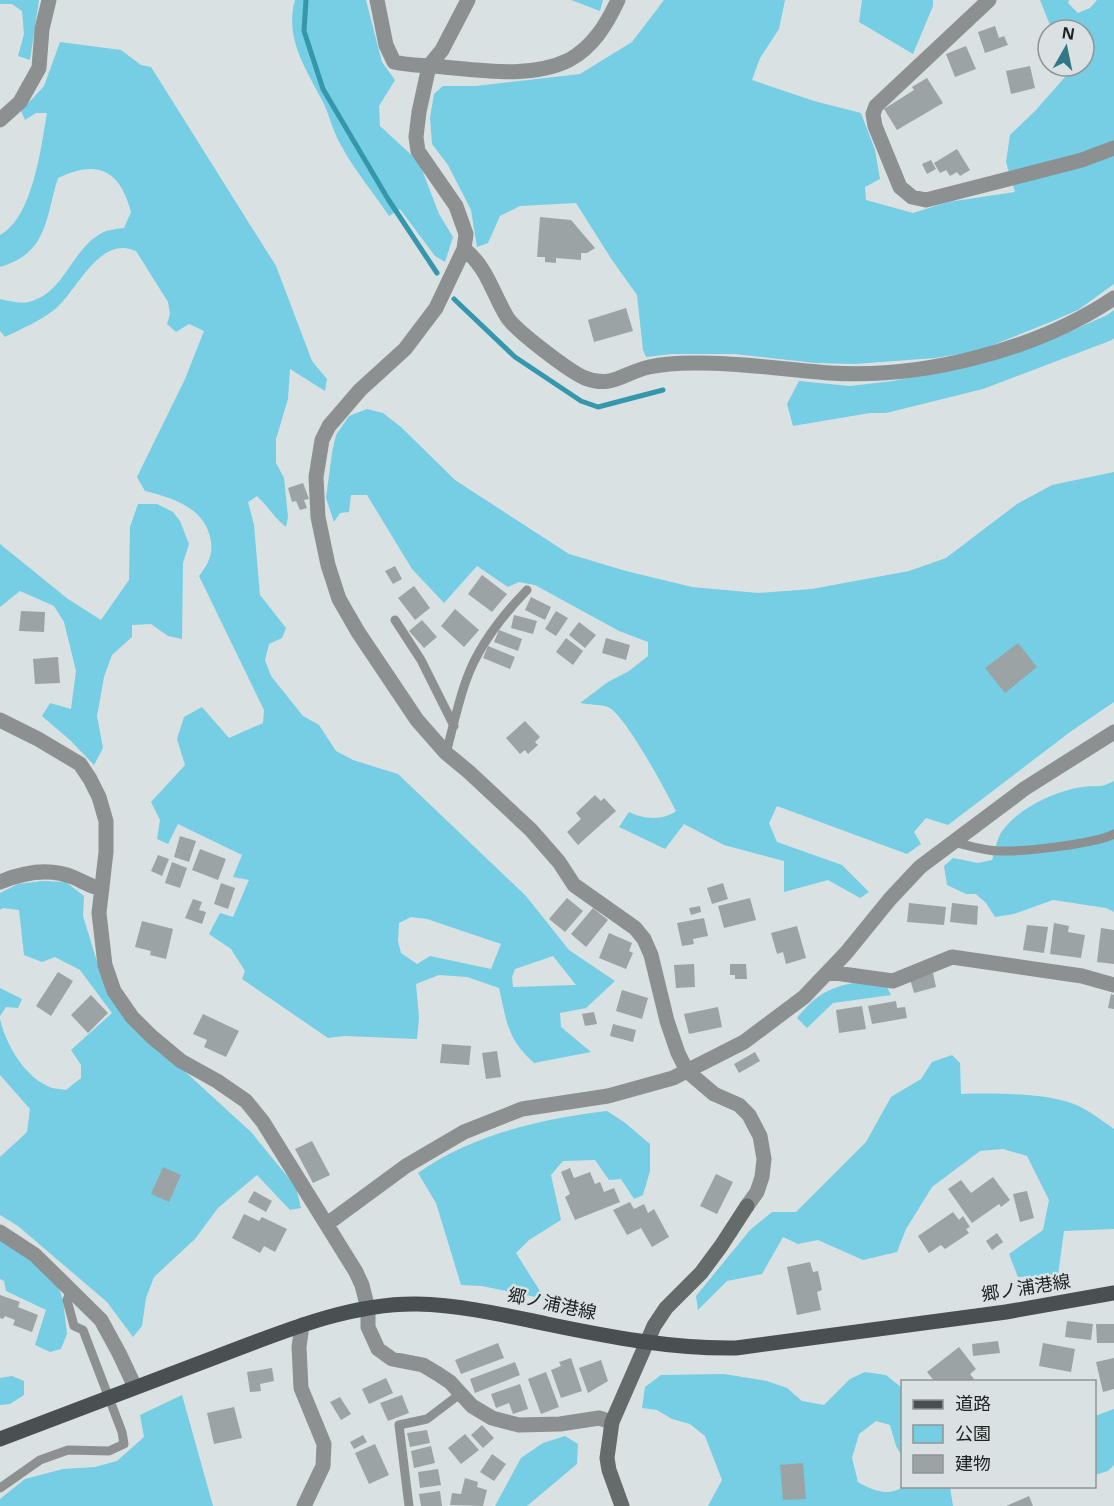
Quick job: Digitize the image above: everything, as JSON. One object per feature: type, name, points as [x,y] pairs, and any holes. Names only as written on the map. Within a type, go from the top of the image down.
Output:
[{"type":"main road","name":"郷ノ浦港線","points":[[0,1439],[302,1325],[368,1309],[414,1304],[454,1306],[492,1311],[648,1343],[736,1348],[1112,1297]]},
{"type":"street","points":[[0,120],[20,102],[39,68],[42,29],[49,0]]},
{"type":"street","points":[[377,0],[386,45],[394,62],[466,71],[541,69],[568,60],[586,48],[605,27],[618,0]]},
{"type":"street","points":[[468,0],[442,50],[429,66],[416,137],[418,151],[456,206],[466,234],[464,249],[436,308],[405,349],[360,390],[329,426],[322,440],[316,477],[318,517],[328,565],[339,599],[358,632],[417,720],[446,753],[531,830],[559,862],[574,885],[635,928],[644,939],[651,955],[667,1021],[687,1071],[714,1094],[739,1105],[749,1115],[760,1136],[764,1159],[757,1192],[701,1273],[666,1308],[654,1326],[612,1422],[609,1470],[622,1506]]},
{"type":"street","points":[[987,1],[876,106],[873,114],[875,126],[900,187],[912,197],[926,200],[1082,160],[1114,148]]},
{"type":"street","points":[[464,249],[477,259],[507,318],[517,329],[584,378],[598,381],[617,381],[647,367],[694,363],[775,367],[830,373],[877,374],[938,367],[1016,345],[1052,332],[1114,298]]},
{"type":"street","points":[[0,720],[80,764],[90,779],[99,797],[106,821],[106,852],[99,913],[105,965],[114,990],[132,1017],[181,1061],[217,1081],[246,1101],[263,1122],[356,1272],[368,1309],[368,1326],[378,1349],[392,1359],[423,1365],[450,1382],[472,1406],[507,1424],[533,1426],[598,1418],[612,1422]]},
{"type":"street","points":[[327,1224],[406,1166],[464,1132],[522,1109],[608,1096],[673,1078],[713,1059],[760,1031],[804,997],[913,874],[1024,789],[1114,732]]},
{"type":"street","points":[[0,882],[21,873],[58,872],[102,889]]},
{"type":"street","points":[[828,972],[893,981],[952,957],[1082,976],[1114,985]]},
{"type":"street","points":[[0,1232],[35,1256],[101,1320],[135,1387]]},
{"type":"street","points":[[302,1325],[299,1347],[301,1388],[324,1444],[323,1466],[303,1506]]},
{"type":"lane","points":[[446,753],[467,678],[479,652],[527,590]]},
{"type":"lane","points":[[395,620],[421,660],[454,726]]},
{"type":"lane","points":[[953,842],[997,851],[1020,850],[1102,840],[1114,834]]},
{"type":"lane","points":[[0,1488],[40,1460],[68,1450],[109,1451],[124,1444],[122,1432],[82,1330],[74,1326],[67,1300],[71,1290]]},
{"type":"lane","points":[[409,1506],[399,1425],[427,1419],[460,1394]]},
{"type":"green space","points":[[0,0],[39,0],[30,60],[18,56],[24,34],[22,11],[12,4],[0,4]]},
{"type":"green space","points":[[295,0],[366,0],[382,62],[395,80],[379,106],[380,126],[419,162],[439,214],[453,237],[445,262],[435,256],[400,209],[389,216],[342,147],[299,54],[292,28]]},
{"type":"green space","points":[[571,0],[603,0],[600,11]]},
{"type":"green space","points":[[664,0],[785,0],[779,29],[760,58],[752,80],[814,101],[861,113],[875,150],[880,179],[865,187],[866,200],[913,213],[948,202],[1015,192],[1006,162],[1010,135],[1064,78],[1096,78],[1096,18],[1047,18],[1040,0],[1069,0],[1068,3],[1078,13],[1090,8],[1097,0],[1114,0],[1114,284],[1078,310],[1048,323],[978,351],[935,358],[854,364],[815,363],[734,354],[672,354],[646,357],[643,350],[637,295],[576,203],[520,206],[500,216],[488,243],[477,247],[471,210],[448,165],[432,144],[430,118],[434,94],[443,86],[476,86],[580,74],[632,42]]},
{"type":"green space","points":[[862,0],[933,0],[933,6],[913,54],[859,22]]},
{"type":"green space","points":[[60,42],[121,50],[141,65],[151,67],[276,266],[312,361],[327,379],[325,391],[290,369],[288,399],[276,439],[276,463],[284,478],[288,517],[286,527],[257,496],[248,502],[254,525],[260,595],[286,628],[282,638],[269,644],[265,660],[271,676],[303,716],[319,725],[336,751],[353,760],[398,774],[526,896],[569,950],[615,981],[586,1008],[560,1013],[561,1027],[591,1052],[534,1063],[513,1038],[506,1020],[499,988],[467,977],[439,975],[416,984],[419,1018],[417,1039],[344,1036],[328,1038],[242,979],[245,971],[231,949],[209,934],[220,913],[233,917],[249,880],[233,877],[242,855],[178,824],[168,844],[157,839],[160,820],[151,802],[185,765],[177,739],[184,717],[202,707],[229,738],[263,723],[264,710],[199,576],[207,565],[211,552],[211,542],[203,521],[196,513],[178,502],[145,491],[137,477],[185,379],[204,331],[189,324],[176,332],[167,324],[170,314],[168,302],[136,251],[123,248],[100,257],[63,302],[49,314],[5,337],[0,331],[0,299],[24,303],[43,296],[60,281],[88,243],[103,232],[124,228],[131,212],[121,186],[114,178],[96,169],[72,172],[58,178],[47,220],[36,243],[16,261],[0,267],[0,235],[11,226],[28,198],[34,180],[47,113],[36,113],[25,120],[21,111],[44,86]],"holes":[[[411,917],[427,919],[501,944],[491,969],[430,956],[417,964],[401,953],[398,941],[399,923]],[[553,956],[576,985],[513,987],[512,977],[515,969]]]},
{"type":"green space","points":[[1114,310],[1114,338],[1112,340],[983,389],[886,413],[870,413],[793,426],[787,404],[799,381],[850,386],[893,381],[960,367],[1058,337]]},
{"type":"green space","points":[[367,409],[383,413],[401,427],[455,480],[569,554],[692,587],[758,593],[812,589],[909,571],[946,558],[1017,504],[1052,485],[1114,472],[1114,702],[1070,732],[948,825],[926,818],[914,832],[921,844],[907,854],[777,806],[769,823],[777,842],[842,865],[869,892],[860,898],[828,880],[784,892],[784,861],[724,845],[684,824],[665,849],[619,827],[629,812],[653,818],[676,811],[655,772],[635,738],[615,713],[605,706],[580,703],[648,656],[648,642],[619,631],[535,585],[519,582],[508,587],[477,566],[444,603],[412,569],[367,495],[351,495],[349,512],[340,513],[334,522],[326,498],[336,435],[349,416]]},
{"type":"green space","points":[[138,504],[157,504],[173,512],[180,521],[189,544],[183,563],[182,639],[168,636],[151,624],[132,625],[132,637],[112,655],[104,677],[97,716],[103,748],[94,765],[42,716],[50,703],[71,709],[76,671],[64,622],[54,606],[20,591],[0,607],[0,544],[68,599],[101,620],[129,580],[130,527]]},
{"type":"green space","points":[[1114,781],[1114,912],[1106,908],[1053,900],[1014,914],[995,917],[986,903],[976,894],[966,894],[947,885],[944,866],[953,858],[978,863],[992,860],[1001,833],[1019,814],[1039,801],[1073,789],[1102,786]]},
{"type":"green space","points":[[42,881],[66,882],[84,896],[83,916],[103,981],[180,1067],[251,1132],[296,1187],[301,1208],[290,1210],[257,1175],[218,1208],[195,1239],[154,1277],[146,1298],[142,1326],[133,1337],[107,1302],[18,1226],[0,1215],[0,1157],[27,1132],[30,1109],[0,1075],[0,1019],[12,1050],[25,1069],[42,1083],[52,1088],[66,1090],[81,1078],[81,1065],[71,1050],[112,1013],[80,970],[55,957],[42,962],[24,955],[19,910],[3,908],[0,910],[0,893],[18,884]]},
{"type":"green space","points":[[853,983],[886,985],[891,995],[833,1003],[807,1028],[797,1018],[822,994]]},
{"type":"green space","points":[[0,988],[22,999],[18,1008],[6,1007],[0,1016]]},
{"type":"green space","points":[[952,1055],[960,1063],[961,1094],[1019,1094],[1062,1100],[1085,1109],[1114,1129],[1114,1229],[1064,1231],[1058,1275],[1018,1277],[1009,1254],[1043,1230],[1049,1200],[1027,1156],[1003,1149],[980,1151],[932,1187],[906,1229],[897,1252],[863,1260],[818,1240],[798,1244],[783,1237],[762,1274],[727,1281],[698,1310],[696,1296],[750,1230],[772,1212],[796,1212],[866,1142],[891,1097],[921,1079],[932,1062]]},
{"type":"green space","points":[[607,1111],[650,1144],[650,1171],[643,1195],[634,1199],[621,1179],[609,1180],[595,1160],[563,1161],[551,1175],[561,1220],[529,1240],[516,1253],[545,1299],[482,1286],[461,1285],[436,1203],[418,1173],[461,1148],[508,1130]]},
{"type":"green space","points":[[0,1239],[24,1252],[58,1285],[63,1300],[67,1334],[61,1349],[50,1352],[35,1345],[46,1310],[6,1291],[4,1281],[0,1279]]},
{"type":"green space","points":[[865,1372],[886,1375],[901,1387],[901,1454],[890,1425],[876,1421],[859,1434],[852,1458],[858,1482],[874,1490],[886,1492],[901,1488],[950,1488],[953,1506],[708,1506],[722,1480],[705,1436],[690,1424],[672,1419],[657,1410],[642,1408],[645,1387],[661,1375],[724,1374],[767,1381],[787,1388],[802,1401],[824,1405],[850,1379]]},
{"type":"green space","points":[[12,1376],[24,1381],[24,1395],[10,1404],[0,1405],[0,1378]]},
{"type":"green space","points":[[182,1395],[213,1506],[0,1506],[0,1499],[25,1479],[63,1469],[95,1467],[117,1461],[144,1437],[140,1415]]},
{"type":"green space","points":[[1114,1409],[1114,1465],[1108,1471],[1096,1475],[1096,1416]]},
{"type":"green space","points":[[565,1436],[578,1444],[577,1464],[527,1506],[495,1506],[521,1458],[543,1443]]},
{"type":"building","points":[[995,26],[999,38],[1004,36],[1008,45],[985,53],[978,32]]},
{"type":"building","points":[[966,46],[976,69],[955,77],[946,54]]},
{"type":"building","points":[[1030,66],[1035,88],[1011,94],[1006,71]]},
{"type":"building","points":[[927,78],[943,103],[897,130],[884,109],[914,90],[912,87]]},
{"type":"building","points":[[957,149],[970,170],[960,176],[957,172],[950,176],[946,170],[940,173],[934,163]]},
{"type":"building","points":[[931,160],[936,169],[927,174],[922,164]]},
{"type":"building","points":[[540,217],[571,220],[595,248],[587,253],[581,253],[581,260],[556,258],[556,263],[545,262],[545,257],[537,257]]},
{"type":"building","points":[[626,308],[633,331],[594,342],[588,320]]},
{"type":"building","points":[[303,483],[309,499],[304,500],[307,508],[300,510],[296,501],[292,502],[288,488]]},
{"type":"building","points":[[395,566],[402,579],[393,584],[385,571]]},
{"type":"building","points":[[482,575],[507,594],[492,612],[468,594]]},
{"type":"building","points":[[414,586],[430,608],[415,620],[398,598]]},
{"type":"building","points":[[531,597],[551,607],[545,620],[525,610]]},
{"type":"building","points":[[455,609],[479,630],[464,647],[441,626]]},
{"type":"building","points":[[21,611],[45,612],[44,632],[19,631]]},
{"type":"building","points":[[556,611],[568,618],[556,636],[545,629]]},
{"type":"building","points":[[514,615],[537,621],[533,634],[511,628]]},
{"type":"building","points":[[422,620],[437,637],[424,648],[409,631]]},
{"type":"building","points":[[579,622],[596,635],[585,648],[569,635]]},
{"type":"building","points":[[499,630],[522,639],[518,651],[494,642]]},
{"type":"building","points":[[566,638],[583,651],[573,665],[556,652]]},
{"type":"building","points":[[606,638],[630,645],[626,660],[602,653]]},
{"type":"building","points":[[1018,643],[1037,667],[1005,693],[985,668]]},
{"type":"building","points":[[488,646],[515,657],[510,669],[483,658]]},
{"type":"building","points":[[58,657],[60,683],[35,684],[33,659]]},
{"type":"building","points":[[525,721],[540,737],[535,742],[538,745],[528,754],[525,750],[520,754],[506,738]]},
{"type":"building","points":[[595,795],[601,801],[604,798],[616,811],[578,845],[567,832],[581,819],[576,813]]},
{"type":"building","points":[[180,836],[196,841],[189,862],[174,857]]},
{"type":"building","points":[[200,849],[226,859],[218,880],[192,870]]},
{"type":"building","points":[[158,855],[169,859],[162,876],[151,871]]},
{"type":"building","points":[[172,862],[187,868],[180,888],[165,883]]},
{"type":"building","points":[[221,883],[235,888],[228,909],[214,904]]},
{"type":"building","points":[[723,883],[728,899],[712,904],[707,888]]},
{"type":"building","points":[[567,898],[583,911],[565,932],[549,919]]},
{"type":"building","points":[[750,898],[756,920],[724,928],[718,906]]},
{"type":"building","points":[[193,899],[202,902],[199,910],[206,912],[202,924],[185,918]]},
{"type":"building","points":[[909,903],[946,907],[944,925],[907,922]]},
{"type":"building","points":[[952,903],[978,906],[977,925],[950,922]]},
{"type":"building","points":[[700,906],[701,912],[691,915],[689,908]]},
{"type":"building","points":[[593,908],[608,920],[586,947],[571,934]]},
{"type":"building","points":[[704,918],[708,936],[693,939],[694,944],[682,946],[677,923]]},
{"type":"building","points":[[142,921],[173,929],[166,959],[150,955],[151,951],[135,947]]},
{"type":"building","points":[[1054,923],[1069,926],[1068,932],[1085,935],[1081,958],[1050,954]]},
{"type":"building","points":[[1027,925],[1048,927],[1044,953],[1023,950]]},
{"type":"building","points":[[797,926],[806,958],[786,964],[783,952],[777,954],[771,933]]},
{"type":"building","points":[[1101,928],[1114,930],[1114,964],[1097,962]]},
{"type":"building","points":[[609,933],[632,943],[629,951],[633,953],[626,969],[599,958]]},
{"type":"building","points":[[694,964],[695,987],[676,988],[674,965]]},
{"type":"building","points":[[730,964],[746,964],[747,979],[735,979],[735,975],[730,975]]},
{"type":"building","points":[[58,972],[73,981],[51,1016],[36,1006]]},
{"type":"building","points":[[933,973],[936,987],[914,993],[910,979]]},
{"type":"building","points":[[622,990],[648,998],[642,1019],[616,1011]]},
{"type":"building","points":[[1111,994],[1114,995],[1114,1009],[1108,1008]]},
{"type":"building","points":[[91,995],[108,1013],[88,1033],[71,1015]]},
{"type":"building","points":[[896,1001],[897,1008],[905,1007],[907,1018],[872,1024],[868,1006]]},
{"type":"building","points":[[862,1006],[866,1029],[839,1033],[836,1010]]},
{"type":"building","points":[[718,1007],[722,1027],[689,1034],[684,1014]]},
{"type":"building","points":[[594,1012],[597,1024],[585,1026],[582,1014]]},
{"type":"building","points":[[203,1014],[239,1031],[226,1057],[204,1047],[207,1040],[193,1034]]},
{"type":"building","points":[[613,1024],[636,1030],[633,1042],[610,1036]]},
{"type":"building","points":[[442,1044],[471,1046],[469,1065],[440,1063]]},
{"type":"building","points":[[497,1051],[501,1077],[486,1079],[482,1053]]},
{"type":"building","points":[[755,1052],[760,1061],[739,1073],[734,1064]]},
{"type":"building","points":[[312,1141],[330,1175],[313,1183],[295,1149]]},
{"type":"building","points":[[163,1167],[181,1175],[169,1202],[151,1194]]},
{"type":"building","points":[[570,1168],[574,1178],[590,1172],[595,1184],[600,1182],[604,1192],[614,1188],[620,1202],[575,1220],[565,1197],[570,1194],[561,1172]]},
{"type":"building","points":[[716,1174],[733,1182],[717,1214],[700,1206]]},
{"type":"building","points":[[993,1177],[1010,1200],[1001,1207],[999,1204],[972,1223],[948,1189],[961,1180],[971,1193]]},
{"type":"building","points":[[254,1191],[272,1201],[266,1212],[248,1202]]},
{"type":"building","points":[[1027,1191],[1034,1218],[1020,1222],[1013,1194]]},
{"type":"building","points":[[630,1202],[634,1209],[644,1204],[648,1213],[654,1209],[669,1237],[652,1247],[641,1228],[627,1235],[613,1210]]},
{"type":"building","points":[[953,1212],[959,1220],[963,1216],[970,1227],[966,1229],[969,1233],[945,1249],[941,1245],[929,1253],[918,1236]]},
{"type":"building","points":[[244,1214],[259,1221],[262,1217],[287,1229],[275,1252],[264,1246],[260,1253],[232,1238]]},
{"type":"building","points":[[997,1233],[1003,1242],[992,1250],[986,1241]]},
{"type":"building","points":[[810,1262],[813,1272],[818,1271],[822,1290],[817,1292],[821,1310],[797,1315],[787,1267]]},
{"type":"building","points":[[0,1295],[20,1302],[18,1307],[38,1315],[32,1332],[13,1325],[15,1320],[5,1316],[3,1319],[0,1318]]},
{"type":"building","points":[[1067,1321],[1093,1324],[1091,1340],[1065,1337]]},
{"type":"building","points":[[1096,1324],[1114,1324],[1114,1343],[1097,1343]]},
{"type":"building","points":[[998,1341],[1000,1353],[973,1356],[972,1344]]},
{"type":"building","points":[[498,1343],[504,1358],[461,1374],[455,1360]]},
{"type":"building","points":[[1043,1343],[1075,1349],[1071,1372],[1039,1366]]},
{"type":"building","points":[[959,1347],[976,1369],[970,1374],[973,1380],[933,1380],[927,1372]]},
{"type":"building","points":[[571,1358],[582,1391],[561,1398],[551,1370],[561,1366],[559,1362]]},
{"type":"building","points":[[1114,1358],[1114,1389],[1103,1392],[1096,1362]]},
{"type":"building","points":[[601,1360],[608,1381],[588,1393],[579,1368]]},
{"type":"building","points":[[515,1362],[520,1375],[475,1393],[470,1379]]},
{"type":"building","points":[[272,1368],[274,1381],[260,1384],[261,1391],[250,1392],[247,1372]]},
{"type":"building","points":[[546,1372],[559,1407],[541,1414],[528,1379]]},
{"type":"building","points":[[386,1378],[393,1393],[369,1404],[362,1389]]},
{"type":"building","points":[[520,1384],[528,1409],[513,1414],[509,1403],[496,1408],[491,1394]]},
{"type":"building","points":[[402,1395],[409,1413],[388,1421],[380,1403]]},
{"type":"building","points":[[340,1397],[351,1414],[341,1420],[330,1402]]},
{"type":"building","points":[[234,1407],[242,1438],[214,1444],[207,1413]]},
{"type":"building","points":[[482,1425],[494,1438],[483,1448],[471,1435]]},
{"type":"building","points":[[427,1430],[430,1443],[410,1447],[407,1433]]},
{"type":"building","points":[[465,1434],[479,1450],[461,1464],[448,1448]]},
{"type":"building","points":[[363,1435],[367,1442],[354,1449],[350,1442]]},
{"type":"building","points":[[375,1444],[389,1475],[369,1484],[355,1453]]},
{"type":"building","points":[[431,1446],[435,1463],[414,1468],[411,1451]]},
{"type":"building","points":[[492,1454],[506,1464],[494,1481],[480,1472]]},
{"type":"building","points":[[803,1463],[806,1499],[783,1500],[780,1465]]},
{"type":"building","points":[[438,1469],[441,1485],[420,1488],[418,1472]]},
{"type":"building","points":[[465,1478],[478,1482],[477,1487],[487,1490],[483,1506],[450,1505],[452,1493],[461,1494]]},
{"type":"building","points":[[440,1491],[442,1506],[421,1506],[419,1494]]},
{"type":"building","points":[[1029,1496],[1033,1506],[1006,1506]]},
{"type":"waterway","points":[[306,0],[304,31],[323,89],[388,199],[437,273]]},
{"type":"waterway","points":[[454,299],[515,357],[581,401],[598,407],[663,390]]}]
